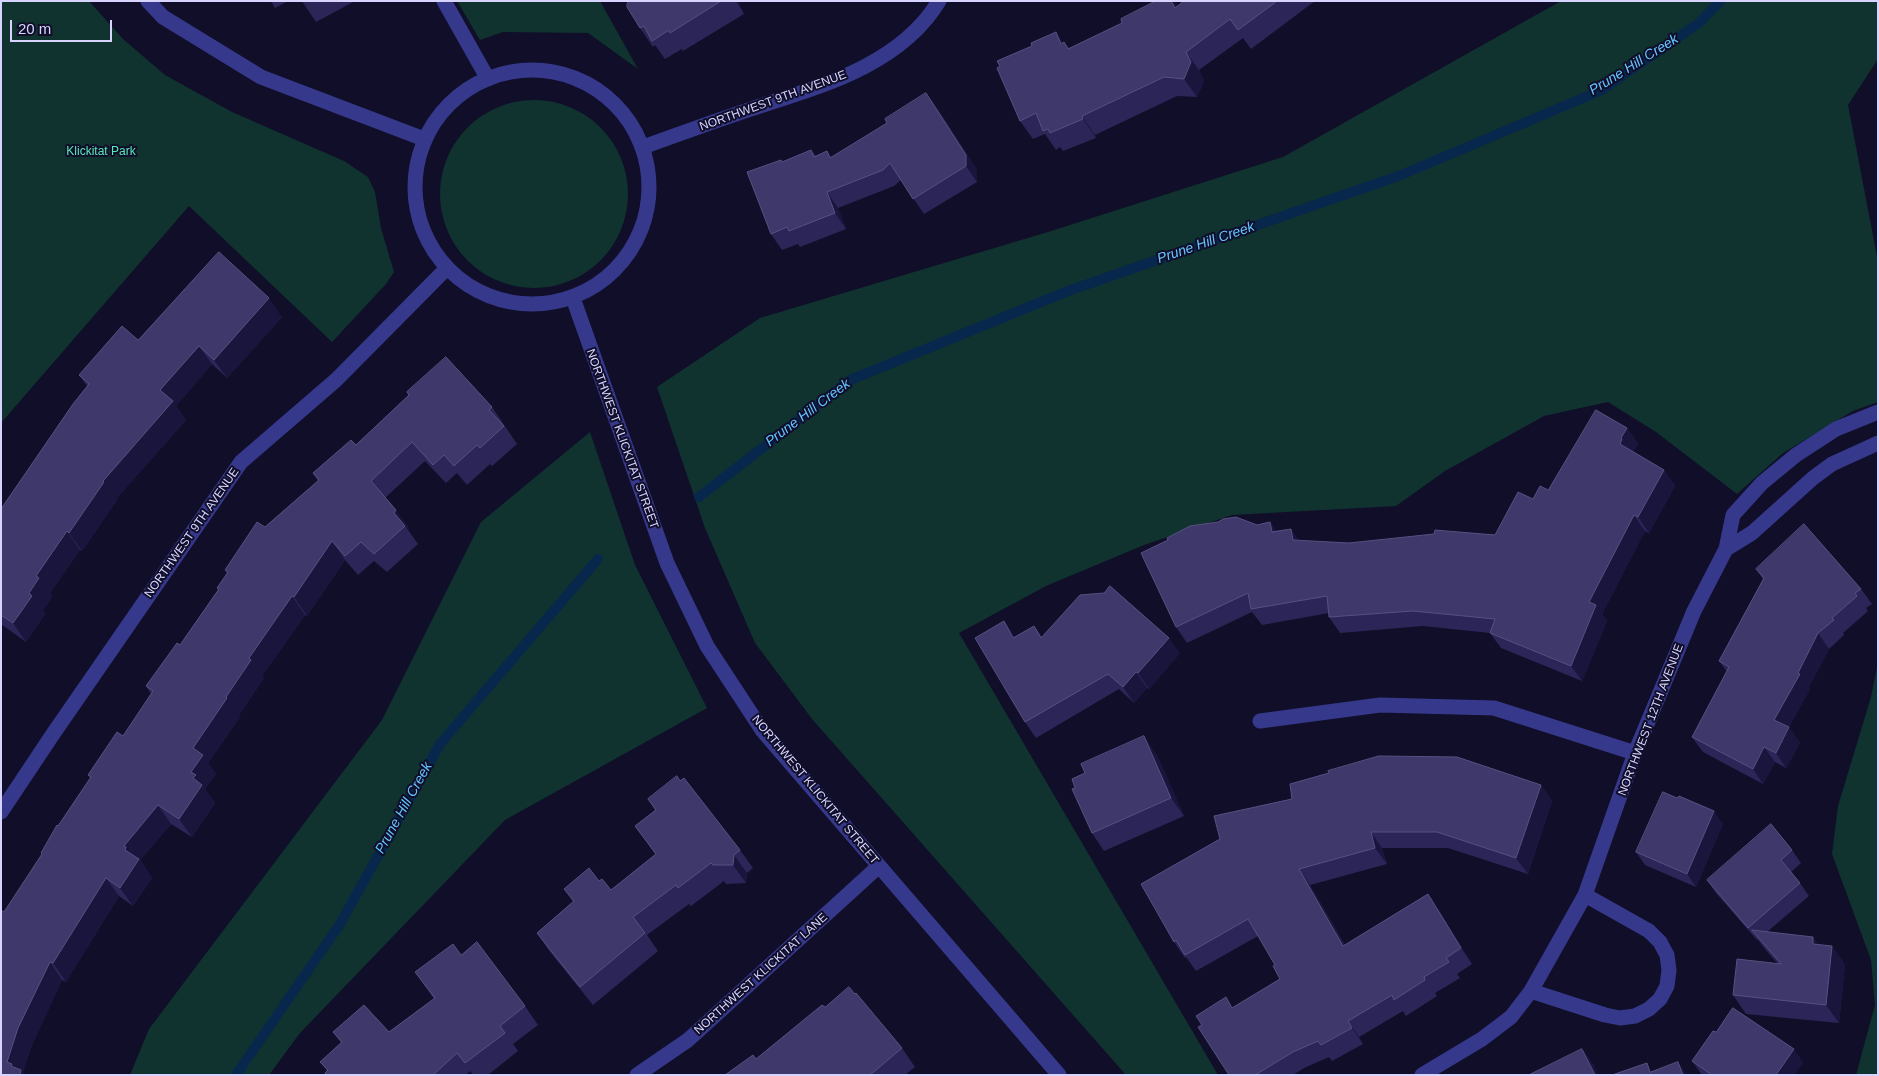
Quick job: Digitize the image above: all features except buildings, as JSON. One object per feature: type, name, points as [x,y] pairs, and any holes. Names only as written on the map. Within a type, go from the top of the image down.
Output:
[{"type":"street","points":[[148,1],[163,18],[261,77],[424,139]]},
{"type":"street","points":[[444,1],[488,79]]},
{"type":"street","name":"NORTHWEST 9TH AVENUE","points":[[643,147],[840,79],[895,49],[931,14],[939,1]]},
{"type":"street","points":[[536,70],[570,76],[601,92],[614,104],[626,116],[643,147],[649,177],[649,192],[648,207],[639,236],[617,268],[600,283],[573,298],[546,304],[519,304],[492,298],[467,286],[446,269],[426,240],[415,208],[414,172],[424,139],[443,110],[469,87],[488,79],[501,73],[536,70]]},
{"type":"street","name":"NORTHWEST 9TH AVENUE","points":[[1,812],[241,462],[336,380],[446,269]]},
{"type":"street","name":"NORTHWEST KLICKITAT STREET","points":[[573,298],[667,562],[707,646],[762,730],[1059,1075]]},
{"type":"street","name":"NORTHWEST 12TH AVENUE","points":[[1422,1075],[1482,1039],[1512,1017],[1531,991],[1585,895],[1635,753],[1694,611],[1726,549],[1733,515],[1762,483],[1796,455],[1836,429],[1878,412]]},
{"type":"street","points":[[1726,549],[1752,533],[1813,478],[1832,464],[1878,443]]},
{"type":"street","points":[[1260,721],[1380,705],[1494,708],[1635,753]]},
{"type":"street","name":"NORTHWEST KLICKITAT LANE","points":[[637,1075],[688,1040],[879,866]]},
{"type":"street","points":[[1531,991],[1620,1018],[1635,1016],[1649,1009],[1660,999],[1667,986],[1669,970],[1667,955],[1660,942],[1649,932],[1585,895]]},
{"type":"green space","name":"Klickitat Park","points":[[1,1],[89,1],[123,39],[165,75],[232,112],[344,161],[368,177],[375,192],[381,228],[394,272],[386,284],[332,342],[189,206],[1,423]]},
{"type":"green space","points":[[457,1],[600,1],[638,69],[588,33],[503,32],[480,40]]},
{"type":"green space","points":[[1561,1],[1878,1],[1878,59],[1848,105],[1878,262],[1878,402],[1853,411],[1783,453],[1737,494],[1656,432],[1608,402],[1544,416],[1445,471],[1396,506],[1232,515],[1144,545],[1046,586],[959,633],[1218,1075],[1126,1075],[812,719],[755,643],[705,528],[657,387],[760,318],[1048,232],[1283,157]]},
{"type":"green space","points":[[525,100],[543,100],[570,107],[601,127],[621,158],[628,185],[628,203],[621,230],[601,261],[570,281],[543,288],[525,288],[507,284],[490,277],[474,267],[461,254],[451,238],[444,221],[440,203],[440,185],[444,167],[451,150],[461,134],[474,121],[490,111],[507,104]]},
{"type":"green space","points":[[590,432],[635,565],[707,708],[505,820],[300,1033],[269,1075],[130,1075],[149,1029],[382,720],[481,522]]},
{"type":"green space","points":[[1878,662],[1878,1075],[1856,1075],[1875,1005],[1871,960],[1832,854],[1838,806],[1871,697]]},
{"type":"waterway","name":"Prune Hill Creek","points":[[699,497],[850,380],[1068,291],[1401,175],[1602,90],[1699,23],[1720,1]]},
{"type":"waterway","name":"Prune Hill Creek","points":[[236,1075],[340,924],[440,744],[598,559]]}]
